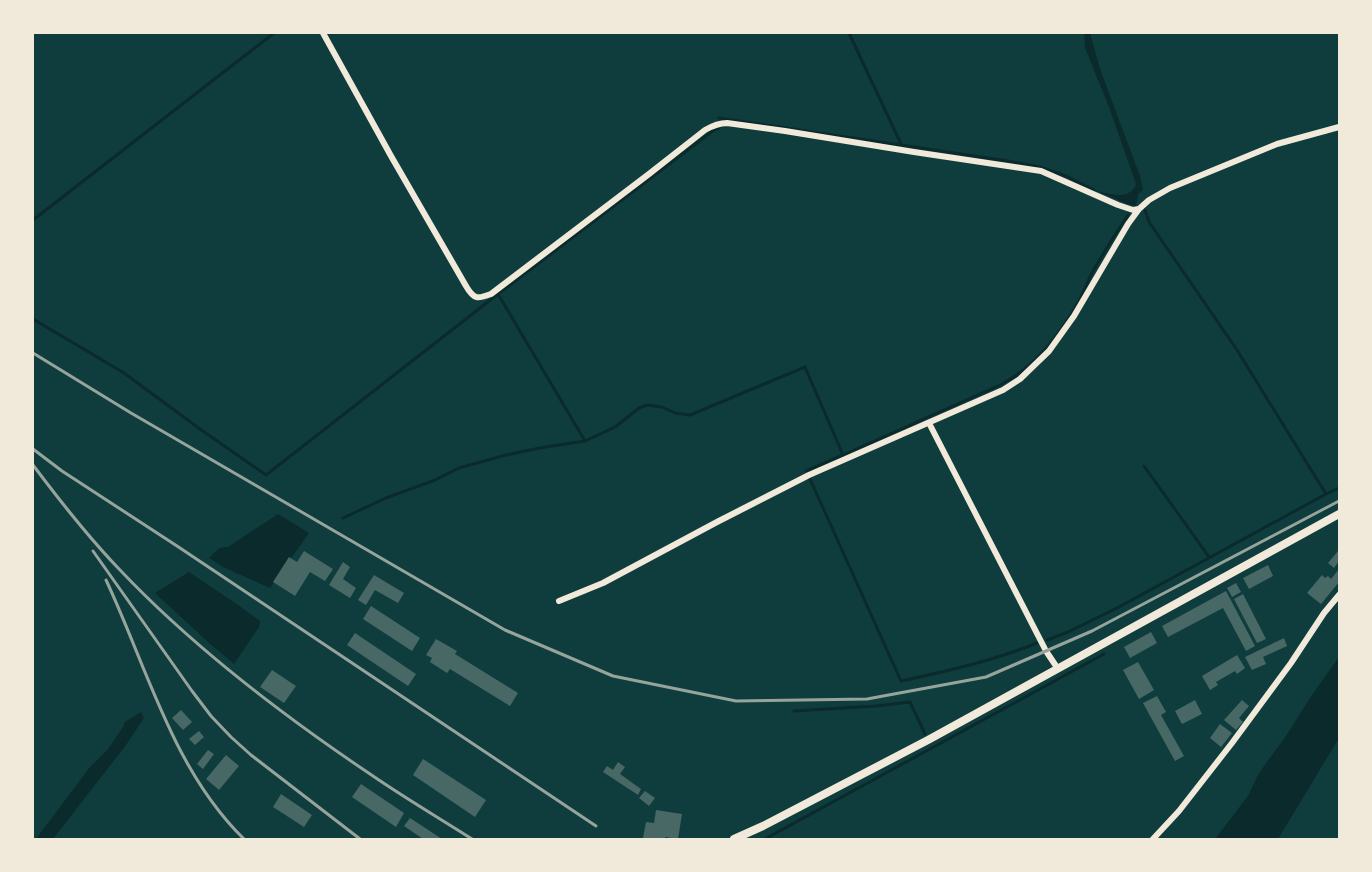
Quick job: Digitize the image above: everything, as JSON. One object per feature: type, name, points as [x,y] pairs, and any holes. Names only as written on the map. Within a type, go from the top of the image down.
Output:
[{"type":"street","points":[[323,33],[471,295],[480,298],[491,294],[705,130],[720,123],[1041,171],[1118,205],[1133,210],[1139,209]]},
{"type":"street","points":[[559,600],[603,583],[809,475],[1003,390],[1020,379],[1049,351],[1074,316],[1139,209],[1159,194],[1277,144],[1339,127]]},
{"type":"street","points":[[929,423],[1046,651],[1058,669]]},
{"type":"street","points":[[734,839],[841,786],[1339,514]]},
{"type":"street","points":[[1153,839],[1179,811],[1232,743],[1339,595]]},
{"type":"water","points":[[1084,33],[1090,33],[1100,69],[1140,176],[1143,190],[1138,194],[1136,206],[1094,190],[1124,195],[1133,190],[1136,184],[1085,48]]},
{"type":"water","points":[[278,514],[309,533],[270,588],[223,567],[209,558],[219,548],[228,547]]},
{"type":"water","points":[[189,572],[260,621],[259,627],[234,664],[155,593]]},
{"type":"water","points":[[1339,657],[1339,738],[1278,839],[1215,839],[1248,796],[1266,763]]},
{"type":"water","points":[[141,712],[144,718],[126,745],[53,839],[36,839],[90,767],[108,749],[125,722]]},
{"type":"building","points":[[304,551],[333,569],[325,581],[310,572],[295,596],[273,582],[289,557],[297,562]]},
{"type":"building","points":[[1338,551],[1339,561],[1334,568],[1328,563]]},
{"type":"building","points":[[343,562],[350,567],[343,579],[356,588],[350,598],[329,585]]},
{"type":"building","points":[[1268,565],[1273,576],[1249,589],[1243,578]]},
{"type":"building","points":[[1339,569],[1339,582],[1321,604],[1307,593],[1322,575],[1331,579]]},
{"type":"building","points":[[374,575],[404,593],[398,603],[375,590],[366,605],[358,600]]},
{"type":"building","points":[[1236,583],[1241,592],[1232,597],[1227,588]]},
{"type":"building","points":[[1226,591],[1255,646],[1246,651],[1223,608],[1168,637],[1162,626]]},
{"type":"building","points":[[1243,594],[1266,639],[1257,643],[1234,599]]},
{"type":"building","points":[[371,606],[420,638],[412,651],[363,619]]},
{"type":"building","points":[[1151,632],[1157,643],[1130,658],[1124,647]]},
{"type":"building","points":[[355,633],[416,674],[408,686],[347,645]]},
{"type":"building","points":[[1284,638],[1287,646],[1263,657],[1266,664],[1252,670],[1245,657]]},
{"type":"building","points":[[436,639],[457,651],[455,654],[518,693],[510,706],[450,669],[447,673],[430,662],[432,658],[426,655]]},
{"type":"building","points":[[1237,655],[1245,668],[1237,674],[1235,671],[1216,682],[1218,685],[1210,690],[1202,676]]},
{"type":"building","points":[[1138,662],[1154,690],[1139,699],[1123,670]]},
{"type":"building","points":[[272,670],[296,686],[284,703],[260,687]]},
{"type":"building","points":[[1157,696],[1166,712],[1161,715],[1184,756],[1175,761],[1143,703]]},
{"type":"building","points":[[1195,700],[1202,714],[1182,724],[1175,711]]},
{"type":"building","points":[[1242,700],[1249,706],[1239,718],[1243,722],[1236,730],[1224,720]]},
{"type":"building","points":[[181,710],[192,722],[183,730],[172,718]]},
{"type":"building","points":[[1220,724],[1232,733],[1221,747],[1210,738]]},
{"type":"building","points":[[199,731],[204,737],[195,745],[189,739]]},
{"type":"building","points":[[208,750],[214,754],[203,769],[197,764]]},
{"type":"building","points":[[226,755],[239,766],[219,790],[206,779]]},
{"type":"building","points":[[423,759],[486,800],[475,817],[413,775]]},
{"type":"building","points":[[618,762],[625,767],[620,774],[641,789],[638,795],[603,772],[607,766],[613,770]]},
{"type":"building","points":[[361,784],[404,813],[396,827],[352,797]]},
{"type":"building","points":[[645,791],[655,798],[649,806],[639,798]]},
{"type":"building","points":[[281,794],[312,815],[304,827],[273,807]]},
{"type":"building","points":[[656,810],[682,814],[678,839],[643,838],[646,822],[654,823]]},
{"type":"building","points":[[410,818],[442,839],[423,839],[404,826]]},
{"type":"waterway","points":[[33,220],[274,33]]},
{"type":"waterway","points":[[849,33],[901,144]]},
{"type":"waterway","points":[[719,118],[1040,167],[1066,176],[1094,190]]},
{"type":"waterway","points":[[33,319],[124,373],[266,475],[498,294],[719,128]]},
{"type":"waterway","points":[[1145,210],[1149,222],[1237,350],[1326,494]]},
{"type":"waterway","points":[[343,518],[459,468],[506,455],[585,441],[615,427],[639,408],[647,405],[690,415],[805,367],[843,455],[1000,385],[1035,360],[1064,326],[1093,271],[1128,215]]},
{"type":"waterway","points":[[498,294],[585,441]]},
{"type":"waterway","points":[[806,471],[843,455]]},
{"type":"waterway","points":[[1144,466],[1209,557]]},
{"type":"waterway","points":[[810,479],[901,681],[987,660],[1037,643]]},
{"type":"waterway","points":[[1047,640],[1119,607],[1339,488]]},
{"type":"waterway","points":[[765,839],[1104,654]]},
{"type":"waterway","points":[[794,711],[910,702],[925,734]]},
{"type":"railway","points":[[33,353],[131,413],[505,630],[613,676],[736,701],[867,699],[986,677],[1092,631],[1339,501]]},
{"type":"railway","points":[[33,449],[62,471],[596,826]]},
{"type":"railway","points":[[33,465],[108,557],[148,598],[208,653],[273,705],[340,753],[472,839]]},
{"type":"railway","points":[[93,551],[211,716],[251,755],[360,839]]},
{"type":"railway","points":[[106,580],[180,750],[198,782],[219,812],[244,839]]}]
